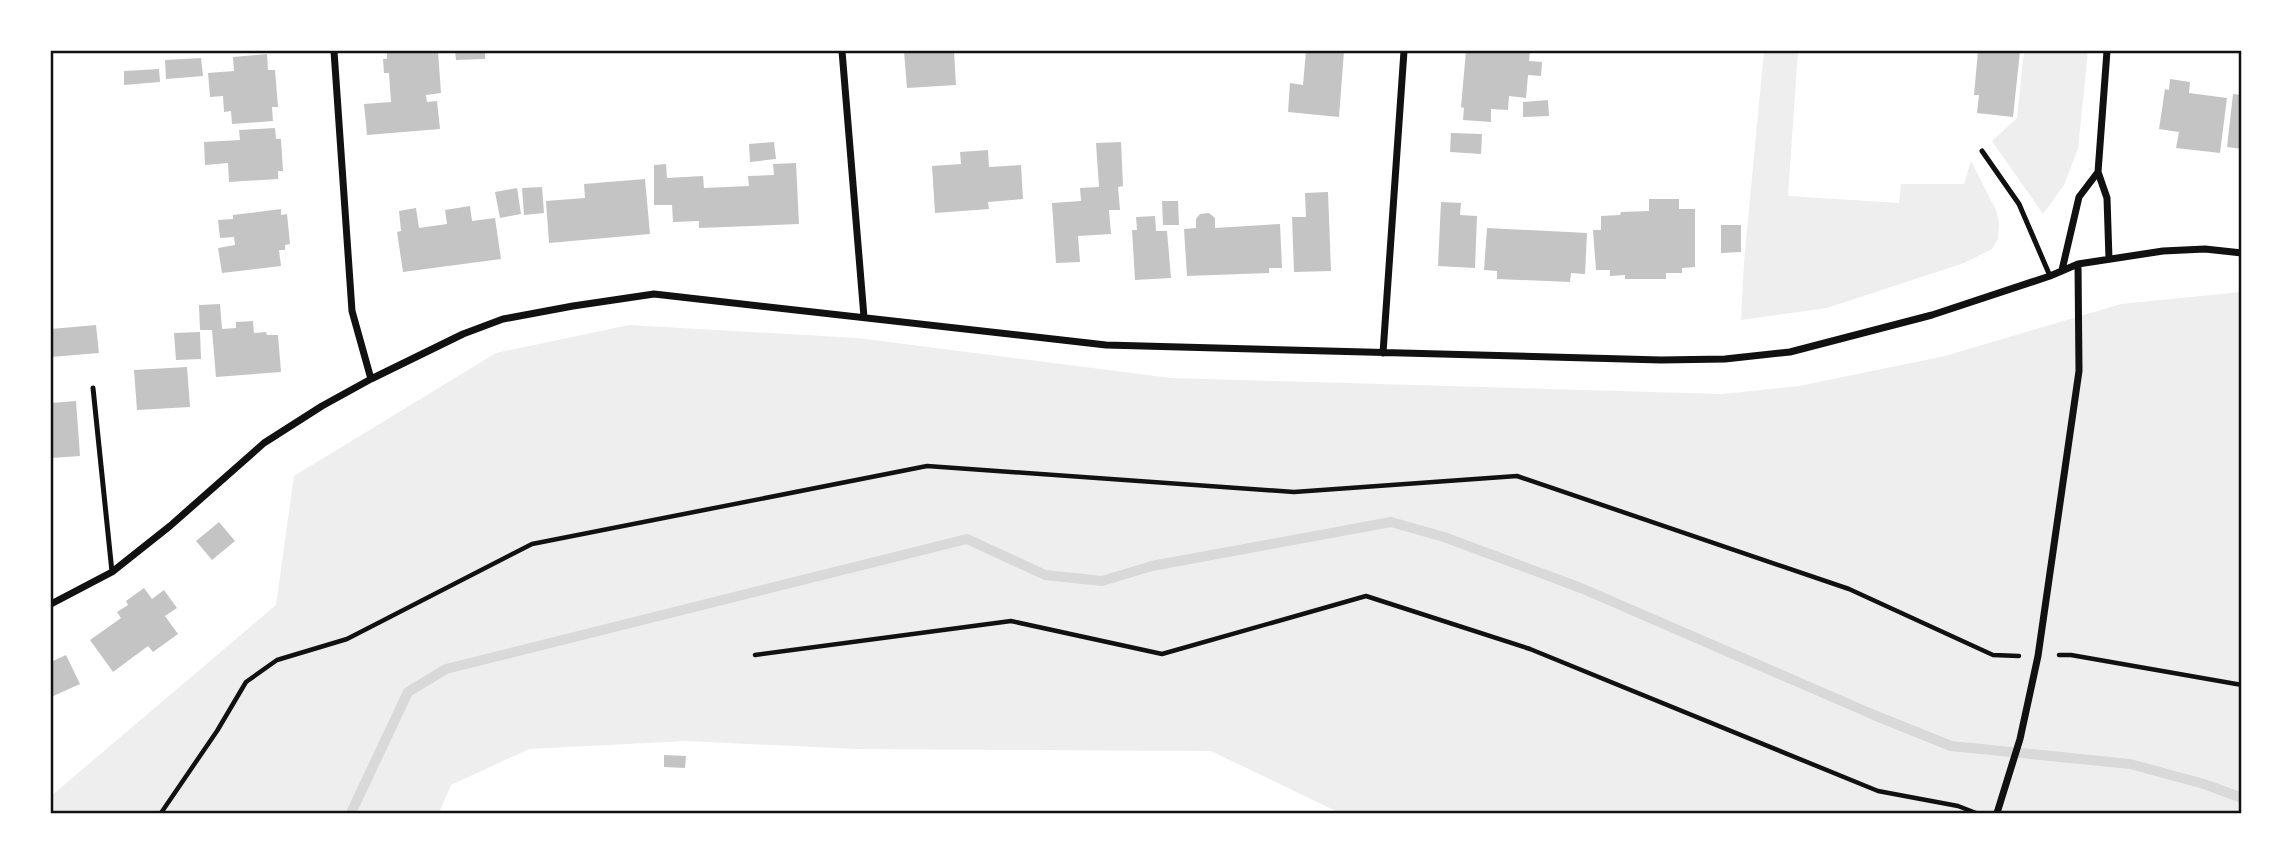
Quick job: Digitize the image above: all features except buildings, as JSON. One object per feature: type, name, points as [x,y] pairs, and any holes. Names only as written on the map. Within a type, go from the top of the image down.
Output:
[{"type":"street","points":[[334,51],[352,311],[370,379]]},
{"type":"street","points":[[842,51],[864,317]]},
{"type":"street","points":[[1383,353],[1404,51]]},
{"type":"street","points":[[2107,51],[2098,172],[2107,198],[2109,259]]},
{"type":"street","points":[[2062,270],[2079,197],[2098,172]]},
{"type":"street","points":[[51,604],[112,572],[170,526],[264,443],[370,379],[463,334],[503,319],[654,294],[1106,345],[1661,360],[1725,359],[1790,352],[1931,315],[2050,276],[2078,264],[2177,250],[2205,249],[2242,253]]},
{"type":"street","points":[[1997,813],[2020,739],[2038,656],[2079,371],[2078,264]]},
{"type":"lane","points":[[1982,150],[2019,204],[2050,276]]},
{"type":"lane","points":[[93,388],[112,572]]},
{"type":"path","points":[[161,813],[217,732],[246,681],[277,660],[347,639],[532,544],[927,466],[1294,492],[1517,476],[1849,589],[1993,655]]},
{"type":"path","points":[[755,655],[1011,621],[1163,654],[1366,596],[1530,649],[1878,791],[1958,806],[1976,813]]},
{"type":"path","points":[[2071,655],[2242,685]]},
{"type":"shaded area","points":[[1764,51],[1798,51],[1788,196],[1899,203],[1901,184],[1964,184],[1971,161],[1996,210],[1998,239],[1992,249],[1964,263],[1827,308],[1741,320]]},
{"type":"shaded area","points":[[2024,51],[2088,51],[2078,149],[2064,185],[2043,214],[1992,141],[2017,118]]},
{"type":"shaded area","points":[[2242,292],[2242,813],[1340,813],[1211,751],[855,749],[686,741],[529,749],[451,785],[439,813],[51,813],[51,796],[276,605],[294,476],[496,353],[629,325],[857,338],[1171,378],[1722,394],[1799,386],[1945,356],[2121,304]]},
{"type":"waterway","points":[[351,813],[408,692],[446,669],[967,539],[1045,575],[1102,581],[1152,566],[1391,522],[1444,537],[1581,588],[1951,746],[2130,764],[2204,784],[2242,798]]}]
